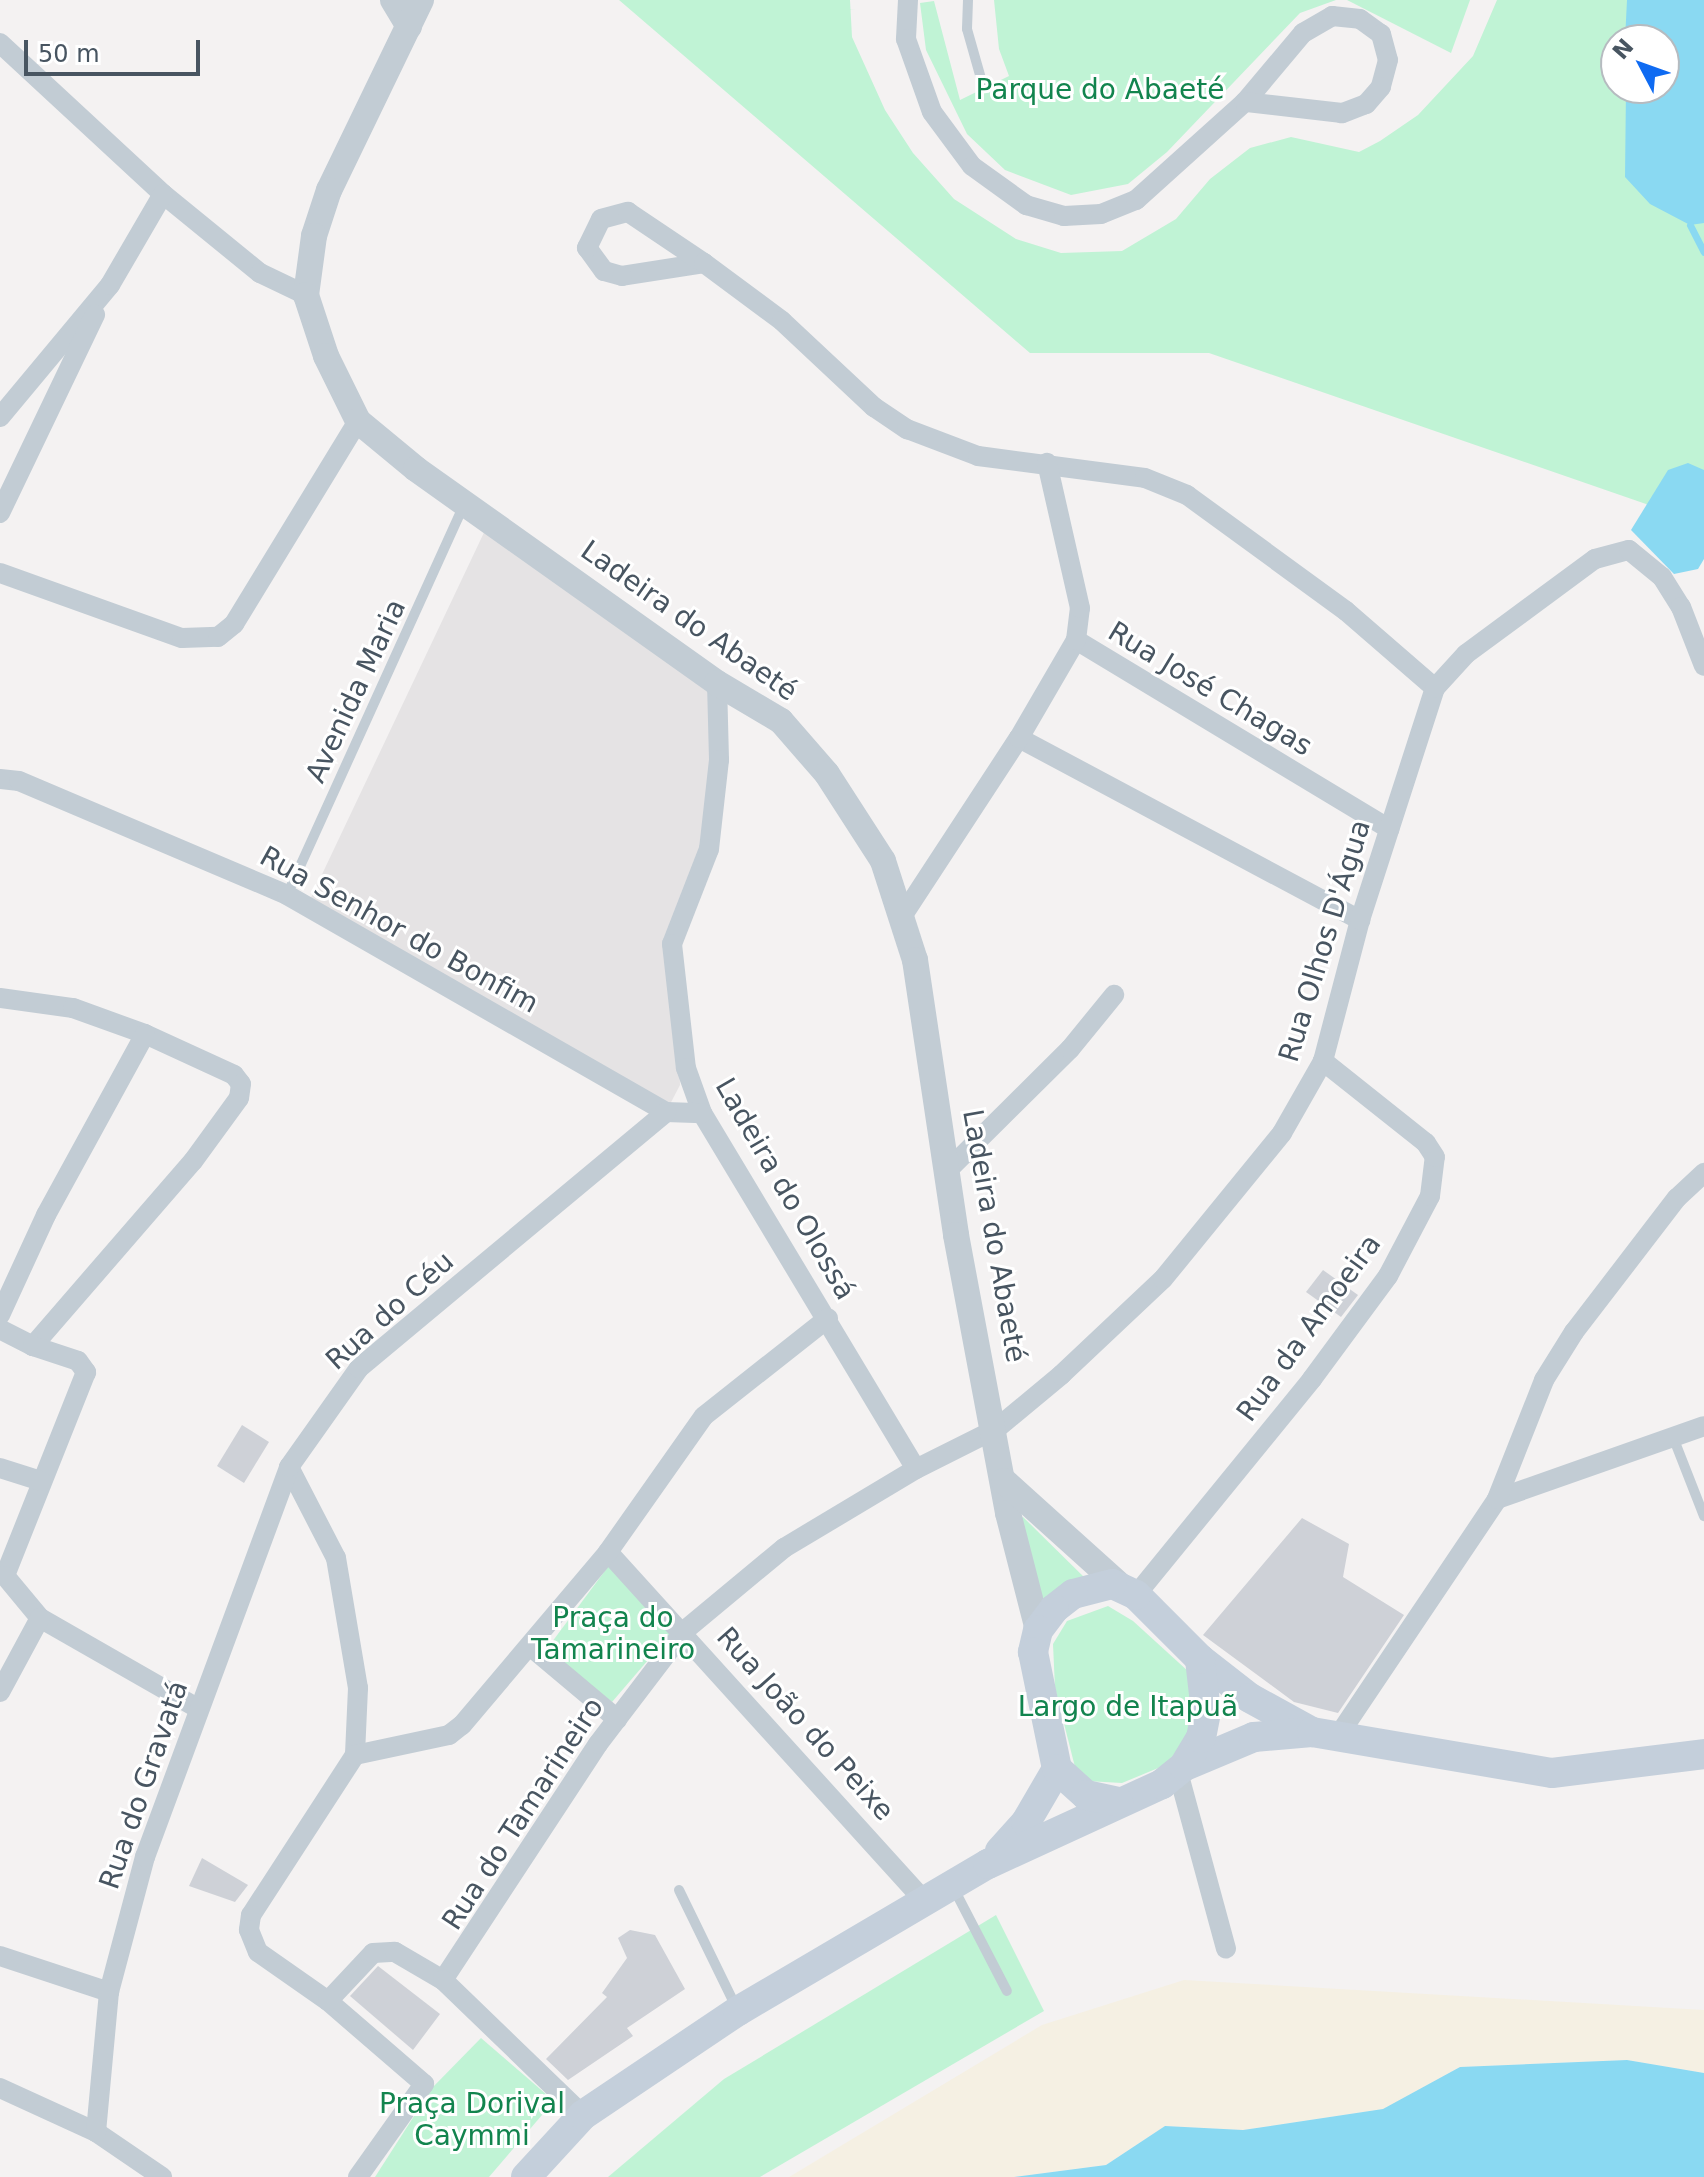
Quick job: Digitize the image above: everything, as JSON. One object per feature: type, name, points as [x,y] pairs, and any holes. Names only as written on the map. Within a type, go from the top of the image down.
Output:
[{"type":"main road","points":[[1118,1802],[1086,1795],[1057,1769],[1033,1652],[1038,1630],[1073,1594],[1095,1586],[1130,1592],[1200,1659],[1250,1698],[1325,1734]]},
{"type":"main road","points":[[1181,1769],[1201,1738],[1206,1712],[1200,1659]]},
{"type":"main road","points":[[526,2177],[583,2115],[738,2011],[988,1864],[1181,1769],[1254,1737],[1325,1734],[1552,1773],[1704,1754]]},
{"type":"main road","points":[[988,1864],[1026,1822],[1057,1769]]},
{"type":"street","points":[[393,0],[409,27]]},
{"type":"street","name":"Ladeira do Abaeté","points":[[421,0],[329,190],[314,236],[306,295],[326,356],[358,421],[464,505],[717,683],[747,696],[781,721],[827,774],[883,861],[915,960],[956,1235],[1004,1481],[1038,1630]]},
{"type":"street","points":[[908,0],[906,39],[932,112],[972,166],[1026,205],[1064,216],[1101,214],[1136,200],[1245,102],[1303,33],[1332,16],[1360,19],[1381,34],[1388,60],[1381,87],[1366,104],[1342,113],[1245,102]]},
{"type":"street","points":[[0,43],[163,194],[260,273],[306,295]]},
{"type":"street","points":[[0,513],[110,285],[163,194]]},
{"type":"street","points":[[704,263],[622,276],[604,271],[587,248],[601,219],[628,212],[704,263],[782,321],[874,407],[907,429],[978,456],[1145,478],[1187,495],[1346,611],[1435,688],[1466,654],[1595,559],[1620,550],[1629,550],[1662,577],[1681,607],[1704,666]]},
{"type":"street","points":[[0,417],[110,285]]},
{"type":"street","points":[[0,573],[182,638],[218,637],[234,624],[358,421]]},
{"type":"street","name":"Rua José Chagas","points":[[1047,463],[1080,608],[1076,640],[1389,829]]},
{"type":"street","points":[[901,918],[1019,738],[1076,640]]},
{"type":"street","name":"Ladeira do Olossá","points":[[717,683],[719,760],[712,828],[672,944],[686,1068],[702,1113],[916,1469]]},
{"type":"street","name":"Rua Olhos D'Água","points":[[996,1429],[1163,1279],[1282,1133],[1323,1061],[1360,920],[1435,688]]},
{"type":"street","points":[[1019,738],[1360,920]]},
{"type":"street","name":"Rua Senhor do Bonfim","points":[[6,778],[287,895],[666,1112],[702,1113]]},
{"type":"street","points":[[948,1170],[1061,1058],[1114,995]]},
{"type":"street","points":[[0,998],[73,1008],[145,1034],[234,1075],[241,1084],[239,1098],[193,1161],[33,1346]]},
{"type":"street","points":[[0,1315],[46,1215],[145,1034]]},
{"type":"street","name":"Rua da Amoeira","points":[[1130,1592],[1346,1333],[1388,1276],[1430,1196],[1435,1157],[1426,1143],[1323,1061]]},
{"type":"street","name":"Rua do Céu","points":[[289,1467],[359,1368],[666,1112]]},
{"type":"street","points":[[1325,1734],[1497,1499],[1544,1380],[1574,1332],[1649,1233],[1704,1173]]},
{"type":"street","points":[[355,1755],[449,1735],[530,1646],[608,1552],[704,1416],[828,1318]]},
{"type":"street","points":[[0,1329],[33,1346],[78,1361],[86,1372],[2,1568],[24,1601],[40,1618],[199,1709]]},
{"type":"street","points":[[1497,1499],[1704,1426]]},
{"type":"street","name":"Rua do Tamarineiro","points":[[443,1980],[617,1719],[684,1631],[784,1548],[916,1469],[996,1429]]},
{"type":"street","points":[[289,1467],[336,1558],[358,1688],[355,1755],[251,1915],[251,1942],[258,1952],[328,2001],[424,2084],[358,2177]]},
{"type":"street","name":"Rua do Gravatá","points":[[96,2132],[109,1992],[145,1857],[289,1467]]},
{"type":"street","points":[[0,1468],[41,1481]]},
{"type":"street","points":[[1004,1481],[1130,1592]]},
{"type":"street","name":"Rua João do Peixe","points":[[608,1552],[684,1631],[925,1901]]},
{"type":"street","points":[[0,1692],[40,1618]]},
{"type":"street","points":[[530,1646],[617,1719]]},
{"type":"street","points":[[1181,1769],[1226,1949]]},
{"type":"street","points":[[328,2001],[373,1953],[383,1950],[443,1980],[583,2115]]},
{"type":"street","points":[[0,1956],[109,1992]]},
{"type":"street","points":[[0,2088],[96,2132],[162,2177]]},
{"type":"lane","points":[[968,0],[967,29],[982,82]]},
{"type":"lane","name":"Avenida Maria","points":[[287,895],[464,505]]},
{"type":"lane","points":[[1673,1437],[1699,1488],[1704,1516]]},
{"type":"lane","points":[[952,1885],[1007,1991]]},
{"type":"lane","points":[[679,1890],[738,2011]]},
{"type":"shaded area","points":[[489,522],[717,683],[712,828],[675,933],[680,1085],[666,1112],[307,906]]},
{"type":"green space","points":[[619,0],[850,0],[852,37],[885,110],[913,153],[954,199],[1016,239],[1061,253],[1122,251],[1176,219],[1210,179],[1250,148],[1291,137],[1359,152],[1380,141],[1418,115],[1473,56],[1497,0],[1704,0],[1704,548],[1646,504],[1209,353],[1030,353]]},
{"type":"green space","name":"Parque do Abaeté","points":[[994,0],[1336,0],[1300,13],[1167,152],[1128,184],[1071,195],[1005,170],[967,134],[926,50],[920,3],[934,1],[960,100],[1009,76],[999,49]]},
{"type":"green space","points":[[1347,0],[1470,0],[1451,53]]},
{"type":"green space","name":"Largo de Itapuã","points":[[1023,1517],[1088,1581],[1039,1610],[1018,1519]]},
{"type":"green space","name":"Praça do Tamarineiro","points":[[610,1564],[673,1631],[612,1702],[546,1650]]},
{"type":"green space","name":"Largo de Itapuã","points":[[1108,1606],[1133,1621],[1189,1672],[1199,1705],[1190,1738],[1163,1766],[1122,1783],[1087,1781],[1076,1771],[1055,1688],[1053,1644],[1067,1621]]},
{"type":"green space","points":[[996,1915],[1044,2011],[760,2177],[608,2177],[724,2079]]},
{"type":"green space","name":"Praça Dorival Caymmi","points":[[481,2038],[554,2101],[489,2177],[375,2177],[432,2088]]},
{"type":"sand","points":[[1184,1980],[1704,2010],[1704,2073],[1627,2060],[1460,2067],[1384,2109],[1243,2130],[1165,2126],[1106,2165],[1014,2177],[789,2177],[1042,2025]]},
{"type":"water","points":[[1627,0],[1704,0],[1704,223],[1690,225],[1650,204],[1625,177],[1626,104],[1680,104],[1680,24],[1626,24]]},
{"type":"water","points":[[1688,463],[1704,470],[1704,559],[1698,569],[1674,574],[1631,530],[1668,470]]},
{"type":"water","points":[[1627,2060],[1704,2073],[1704,2177],[1014,2177],[1106,2165],[1165,2126],[1243,2130],[1383,2109],[1460,2067]]},
{"type":"building","points":[[1323,1270],[1358,1295],[1341,1317],[1306,1292]]},
{"type":"building","points":[[242,1425],[269,1442],[244,1483],[217,1466]]},
{"type":"building","points":[[1302,1518],[1349,1544],[1343,1577],[1404,1615],[1338,1713],[1294,1702],[1203,1635]]},
{"type":"building","points":[[202,1858],[248,1885],[235,1902],[189,1886]]},
{"type":"building","points":[[630,1930],[655,1935],[685,1989],[627,2028],[633,2036],[568,2080],[546,2059],[607,1997],[602,1993],[627,1958],[618,1938]]},
{"type":"building","points":[[378,1966],[440,2014],[413,2050],[350,1996]]},
{"type":"waterway","points":[[1690,225],[1704,252]]}]
